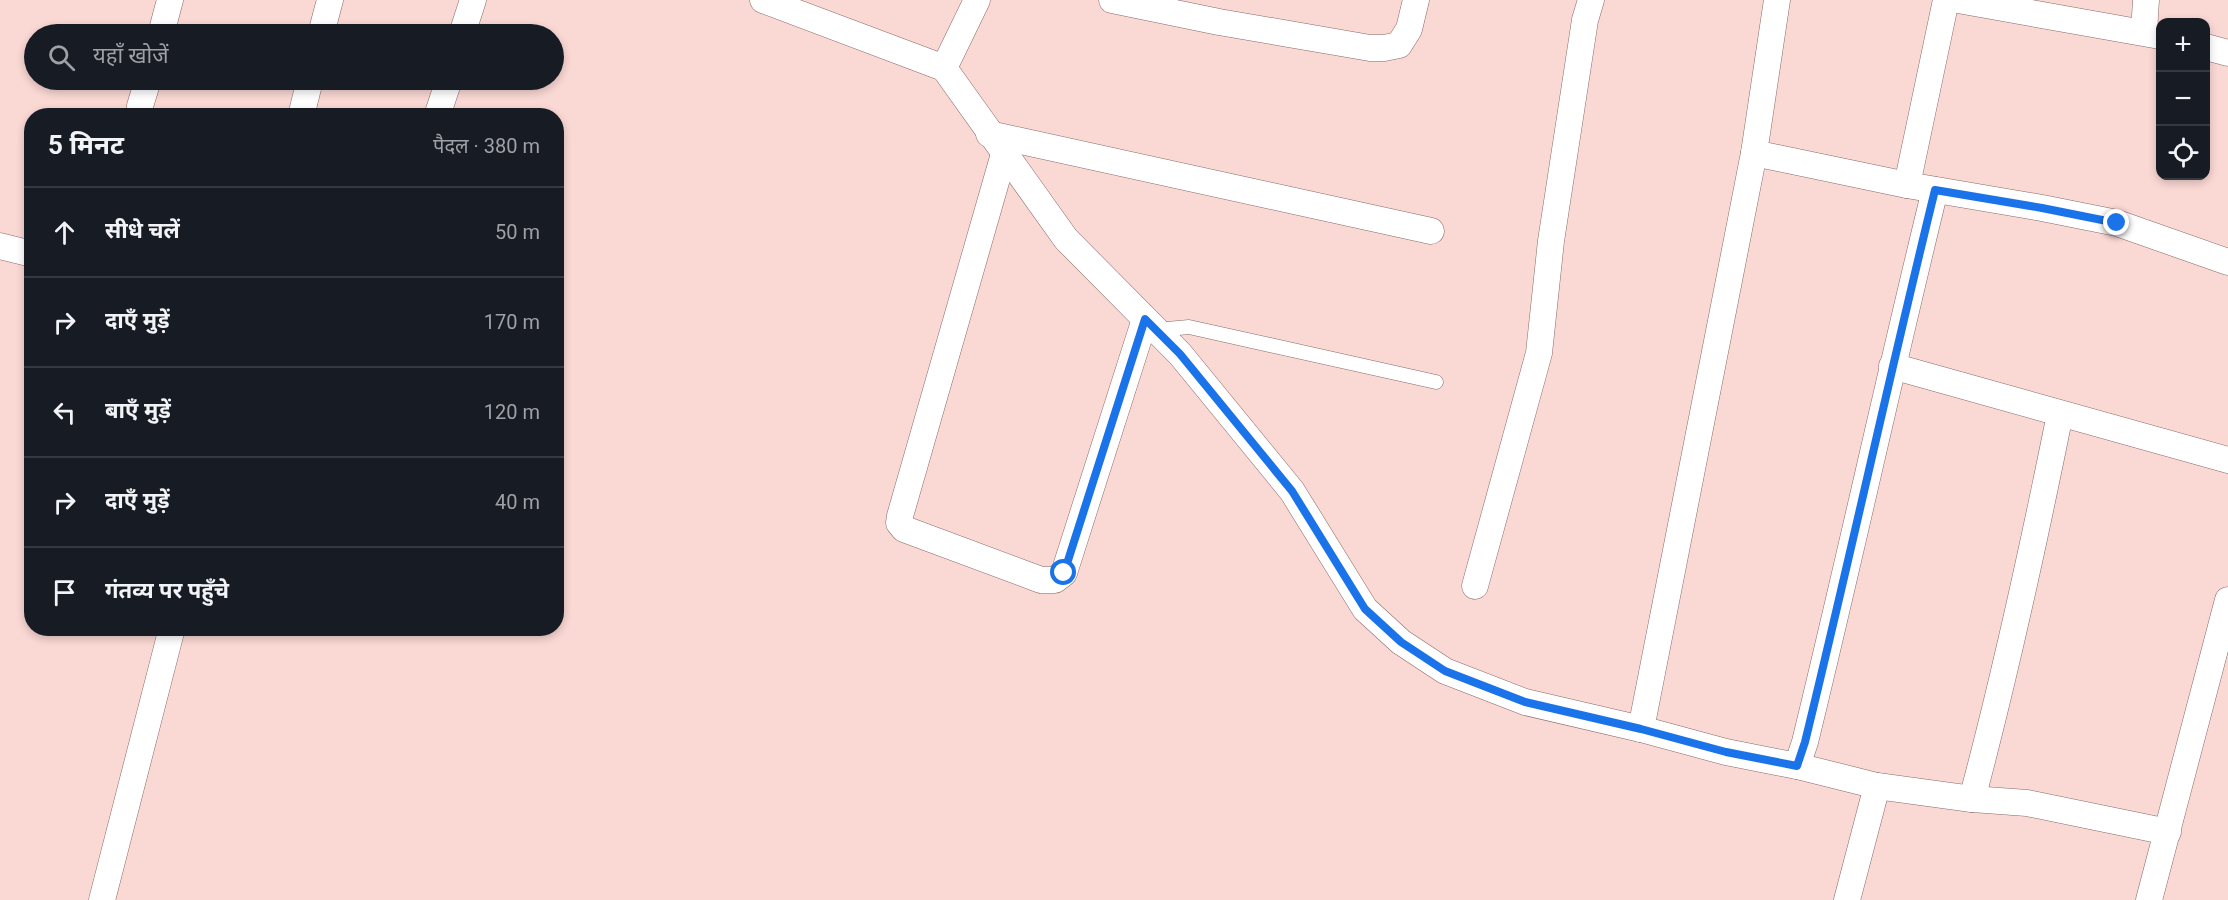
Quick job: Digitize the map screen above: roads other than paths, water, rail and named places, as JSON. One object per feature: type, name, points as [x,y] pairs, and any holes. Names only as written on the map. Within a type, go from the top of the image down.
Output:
[{"type":"street","points":[[164,24],[170,0]]},
{"type":"street","points":[[324,24],[330,0]]},
{"type":"street","points":[[465,24],[473,0]]},
{"type":"street","points":[[944,68],[977,0]]},
{"type":"street","points":[[1112,0],[1221,11],[1370,48],[1399,45],[1409,29],[1416,0]]},
{"type":"street","points":[[1475,586],[1539,353],[1551,241],[1585,21],[1591,0]]},
{"type":"street","points":[[1641,729],[1754,153],[1777,0]]},
{"type":"street","points":[[1907,185],[1946,0]]},
{"type":"street","points":[[1958,0],[2152,34],[2146,0]]},
{"type":"street","points":[[776,3],[944,68],[1066,239],[1180,354],[1292,491],[1365,609],[1401,642],[1445,671],[1525,702],[1641,729],[1726,752],[1797,766],[1877,786],[1972,799],[2027,803],[2168,832]]},
{"type":"street","points":[[2210,48],[2228,52]]},
{"type":"street","points":[[140,106],[145,90]]},
{"type":"street","points":[[303,108],[308,90]]},
{"type":"street","points":[[439,108],[445,90]]},
{"type":"street","points":[[997,144],[1431,231]]},
{"type":"street","points":[[997,144],[900,516],[899,523],[904,529],[1041,580],[1055,580],[1064,573],[1150,324]]},
{"type":"street","points":[[1754,153],[1907,185],[2117,223],[2228,262]]},
{"type":"street","points":[[1797,766],[1847,571],[1892,366],[1935,190]]},
{"type":"street","points":[[0,246],[24,252]]},
{"type":"street","points":[[1892,366],[2228,460]]},
{"type":"street","points":[[1972,799],[1997,707],[2032,554],[2060,414]]},
{"type":"street","points":[[2149,900],[2228,600]]},
{"type":"street","points":[[102,900],[170,636]]},
{"type":"street","points":[[1847,900],[1877,786]]},
{"type":"lane","points":[[1150,324],[1189,327],[1436,382]]}]
